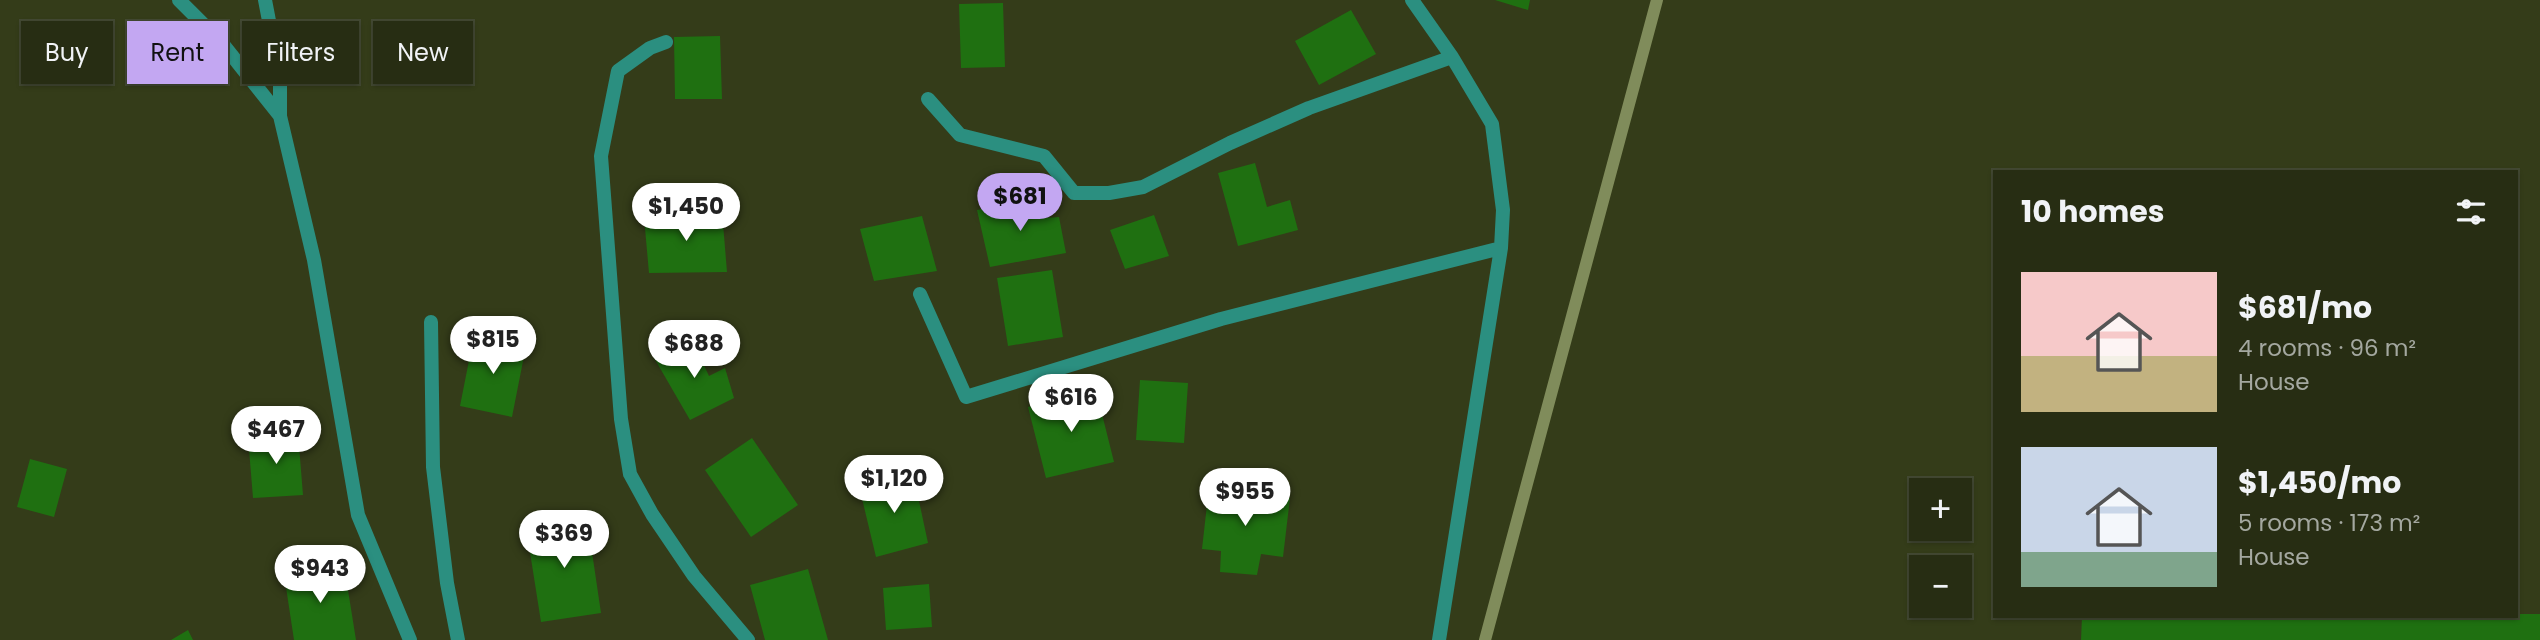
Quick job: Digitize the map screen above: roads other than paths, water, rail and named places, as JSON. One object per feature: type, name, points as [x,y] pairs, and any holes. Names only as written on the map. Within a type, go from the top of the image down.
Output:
[{"type":"street","points":[[179,0],[222,43],[280,116]]},
{"type":"street","points":[[265,0],[280,78],[280,116],[314,260],[358,515],[410,640]]},
{"type":"street","points":[[1412,0],[1492,124],[1503,210],[1501,248],[1440,640]]},
{"type":"street","points":[[666,43],[650,48],[618,71],[601,156],[621,419],[630,474],[652,514],[694,576],[748,640]]},
{"type":"street","points":[[928,99],[960,135],[1044,156],[1074,193],[1110,193],[1143,187],[1230,143],[1309,108],[1451,57]]},
{"type":"street","points":[[920,294],[966,397],[1221,318],[1501,248]]},
{"type":"street","points":[[431,322],[433,467],[447,583],[458,640]]},
{"type":"waterway","points":[[1485,640],[1657,0]]}]
